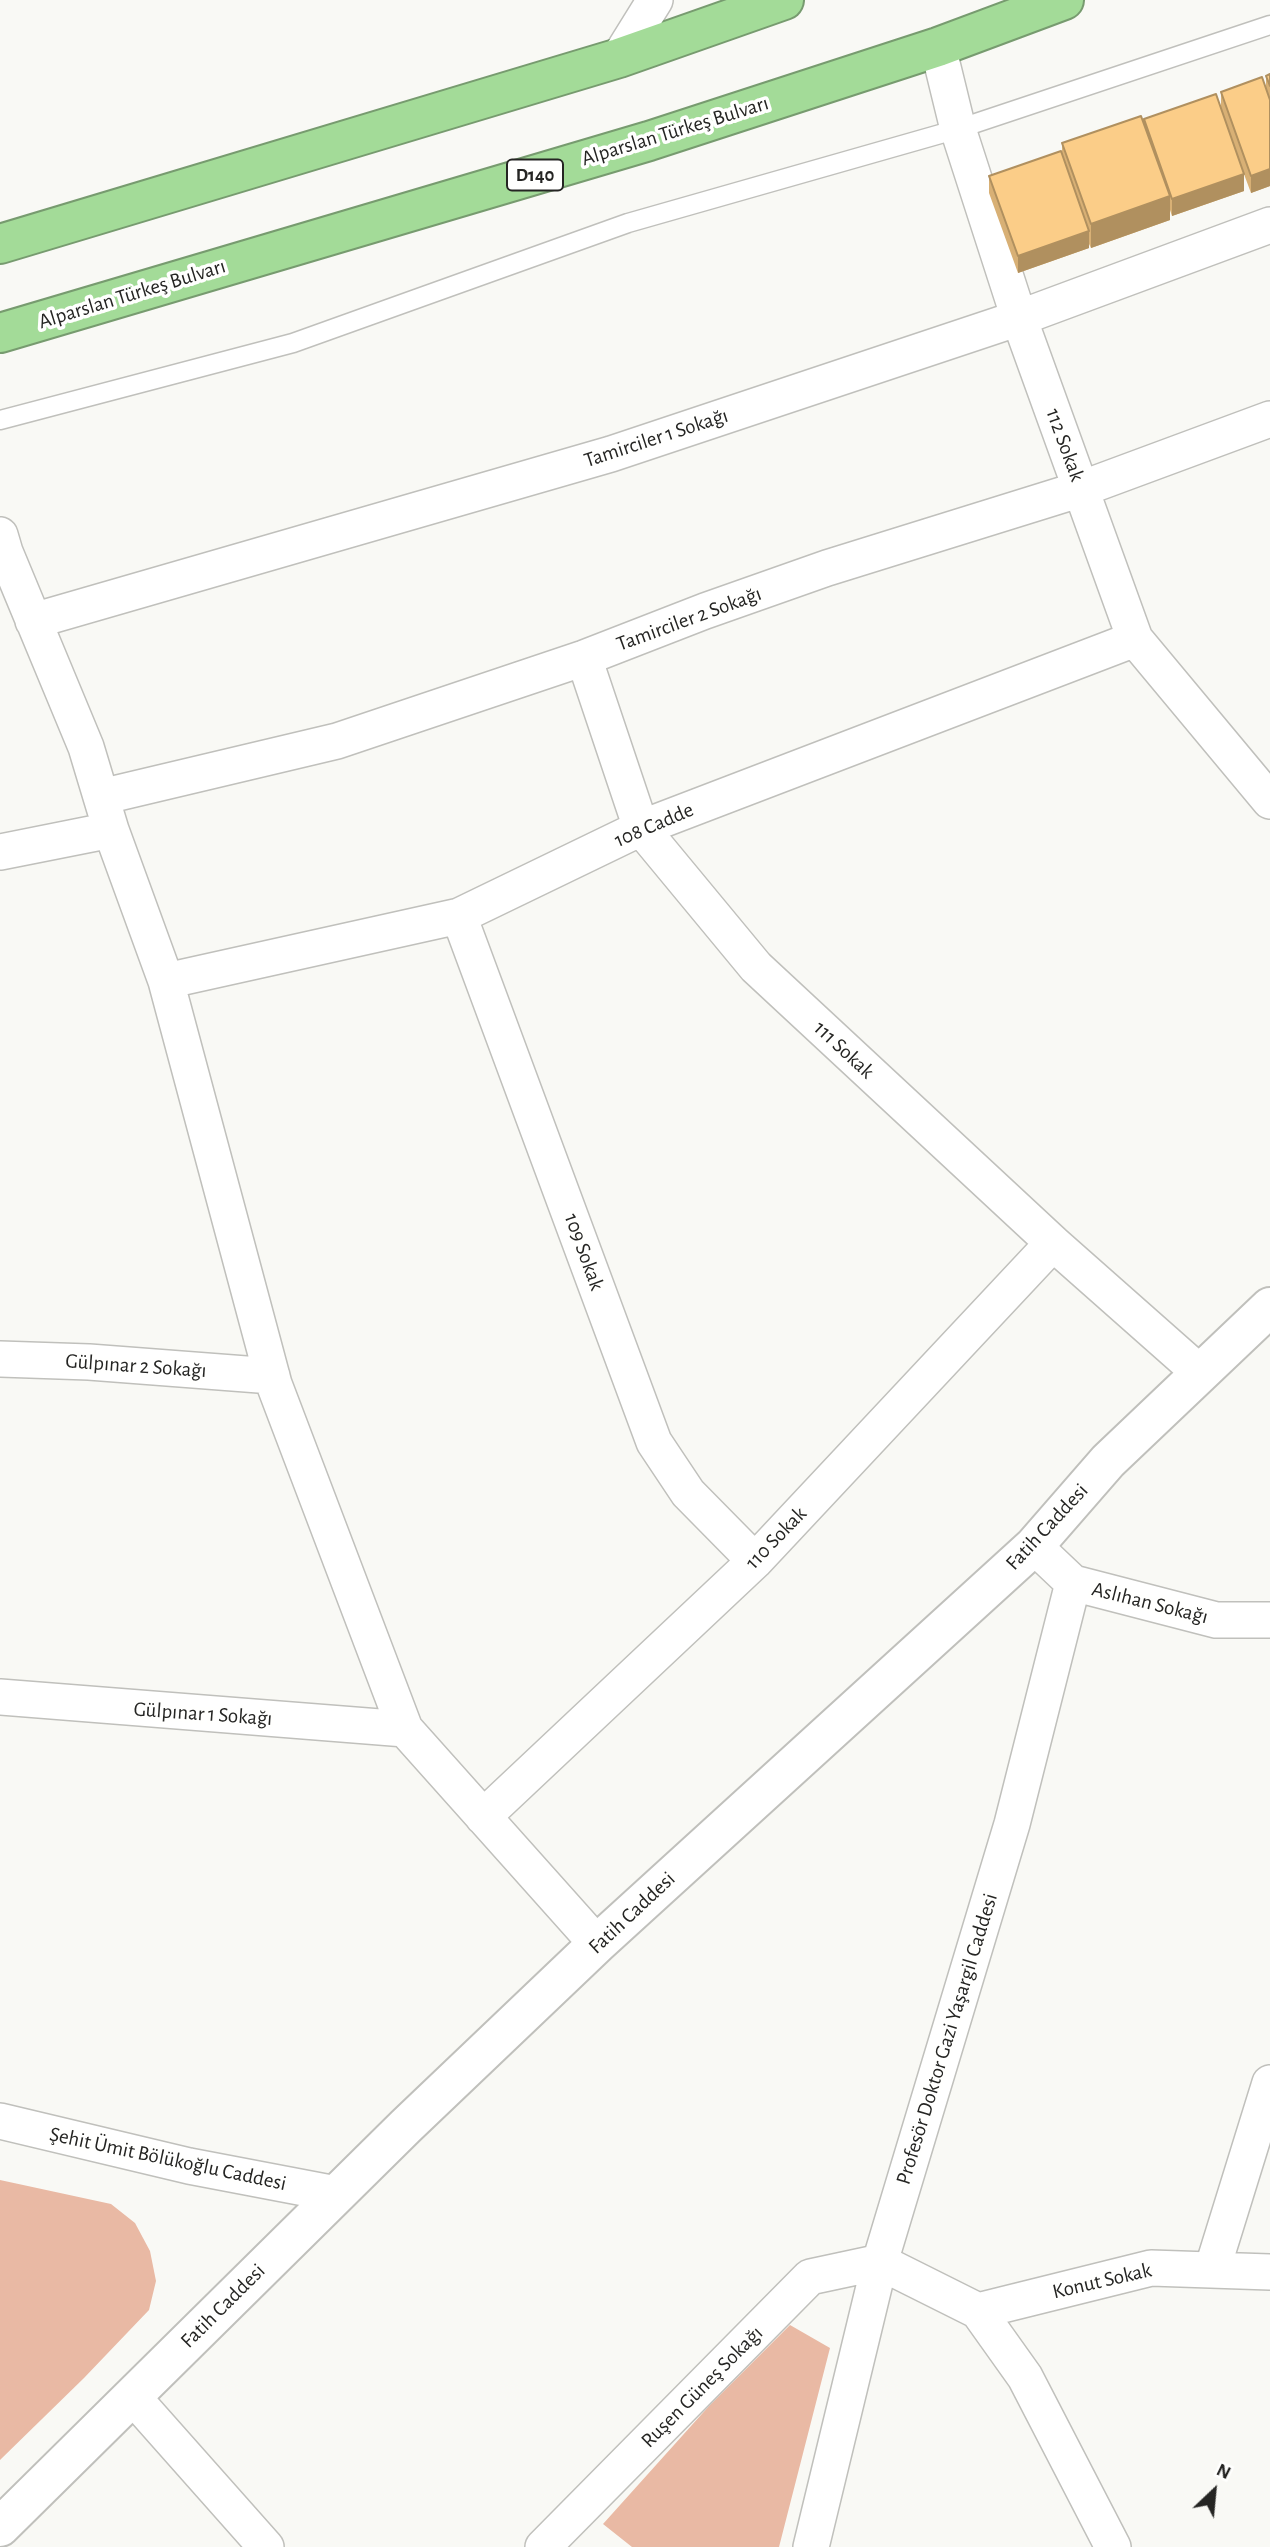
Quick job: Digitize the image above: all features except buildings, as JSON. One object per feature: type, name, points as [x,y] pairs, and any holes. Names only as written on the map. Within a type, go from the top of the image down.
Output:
[{"type":"highway","points":[[0,244],[620,58],[785,0]]},
{"type":"highway","name":"Alparslan Türkeş Bulvarı","points":[[0,333],[649,141],[938,47],[1064,0]]},
{"type":"main road","name":"Fatih Caddesi","points":[[0,2527],[336,2194],[597,1944],[1034,1546],[1108,1461],[1270,1307]]},
{"type":"street","points":[[620,58],[655,0]]},
{"type":"street","name":"112 Sokak","points":[[938,47],[958,129],[1019,318],[1135,639],[1266,788]]},
{"type":"street","name":"Tamirciler 1 Sokağı","points":[[33,621],[611,454],[1019,318],[1270,225]]},
{"type":"street","name":"Tamirciler 2 Sokağı","points":[[101,797],[337,741],[584,658],[827,568],[1081,489],[1270,419]]},
{"type":"street","points":[[0,535],[86,747],[111,830],[166,981],[272,1376],[405,1729],[597,1944]]},
{"type":"street","name":"108 Cadde","points":[[166,981],[459,916],[640,828],[1135,639]]},
{"type":"street","name":"111 Sokak","points":[[584,658],[640,828],[756,967],[1053,1243],[1200,1373]]},
{"type":"street","points":[[0,852],[111,830]]},
{"type":"street","name":"109 Sokak","points":[[459,916],[654,1442],[688,1493],[755,1561]]},
{"type":"street","name":"110 Sokak","points":[[483,1817],[755,1561],[1053,1243]]},
{"type":"street","name":"Gülpınar 2 Sokağı","points":[[0,1359],[89,1362],[272,1376]]},
{"type":"street","points":[[1034,1546],[1073,1583]]},
{"type":"street","name":"Aslıhan Sokağı","points":[[1073,1583],[1216,1620],[1270,1620]]},
{"type":"street","name":"Profesör Doktor Gazi Yaşargil Caddesi","points":[[811,2547],[880,2262],[1012,1824],[1073,1583]]},
{"type":"street","name":"Gülpınar 1 Sokağı","points":[[0,1697],[405,1729]]},
{"type":"street","points":[[1212,2270],[1270,2083]]},
{"type":"street","name":"Şehit Ümit Bölükoğlu Caddesi","points":[[0,2122],[189,2166],[336,2194]]},
{"type":"street","points":[[880,2262],[978,2311],[1025,2377],[1113,2547]]},
{"type":"street","name":"Ruşen Güneş Sokağı","points":[[543,2547],[810,2277],[880,2262]]},
{"type":"street","name":"Konut Sokak","points":[[978,2311],[1151,2267],[1270,2272]]},
{"type":"street","points":[[132,2396],[266,2547]]},
{"type":"lane","points":[[0,420],[293,343],[628,223],[958,129],[1270,25]]},
{"type":"shaded area","points":[[0,2180],[111,2204],[135,2223],[150,2251],[156,2281],[149,2310],[0,2460]]},
{"type":"shaded area","points":[[790,2325],[830,2348],[779,2547],[632,2547],[603,2524],[709,2406]]}]
